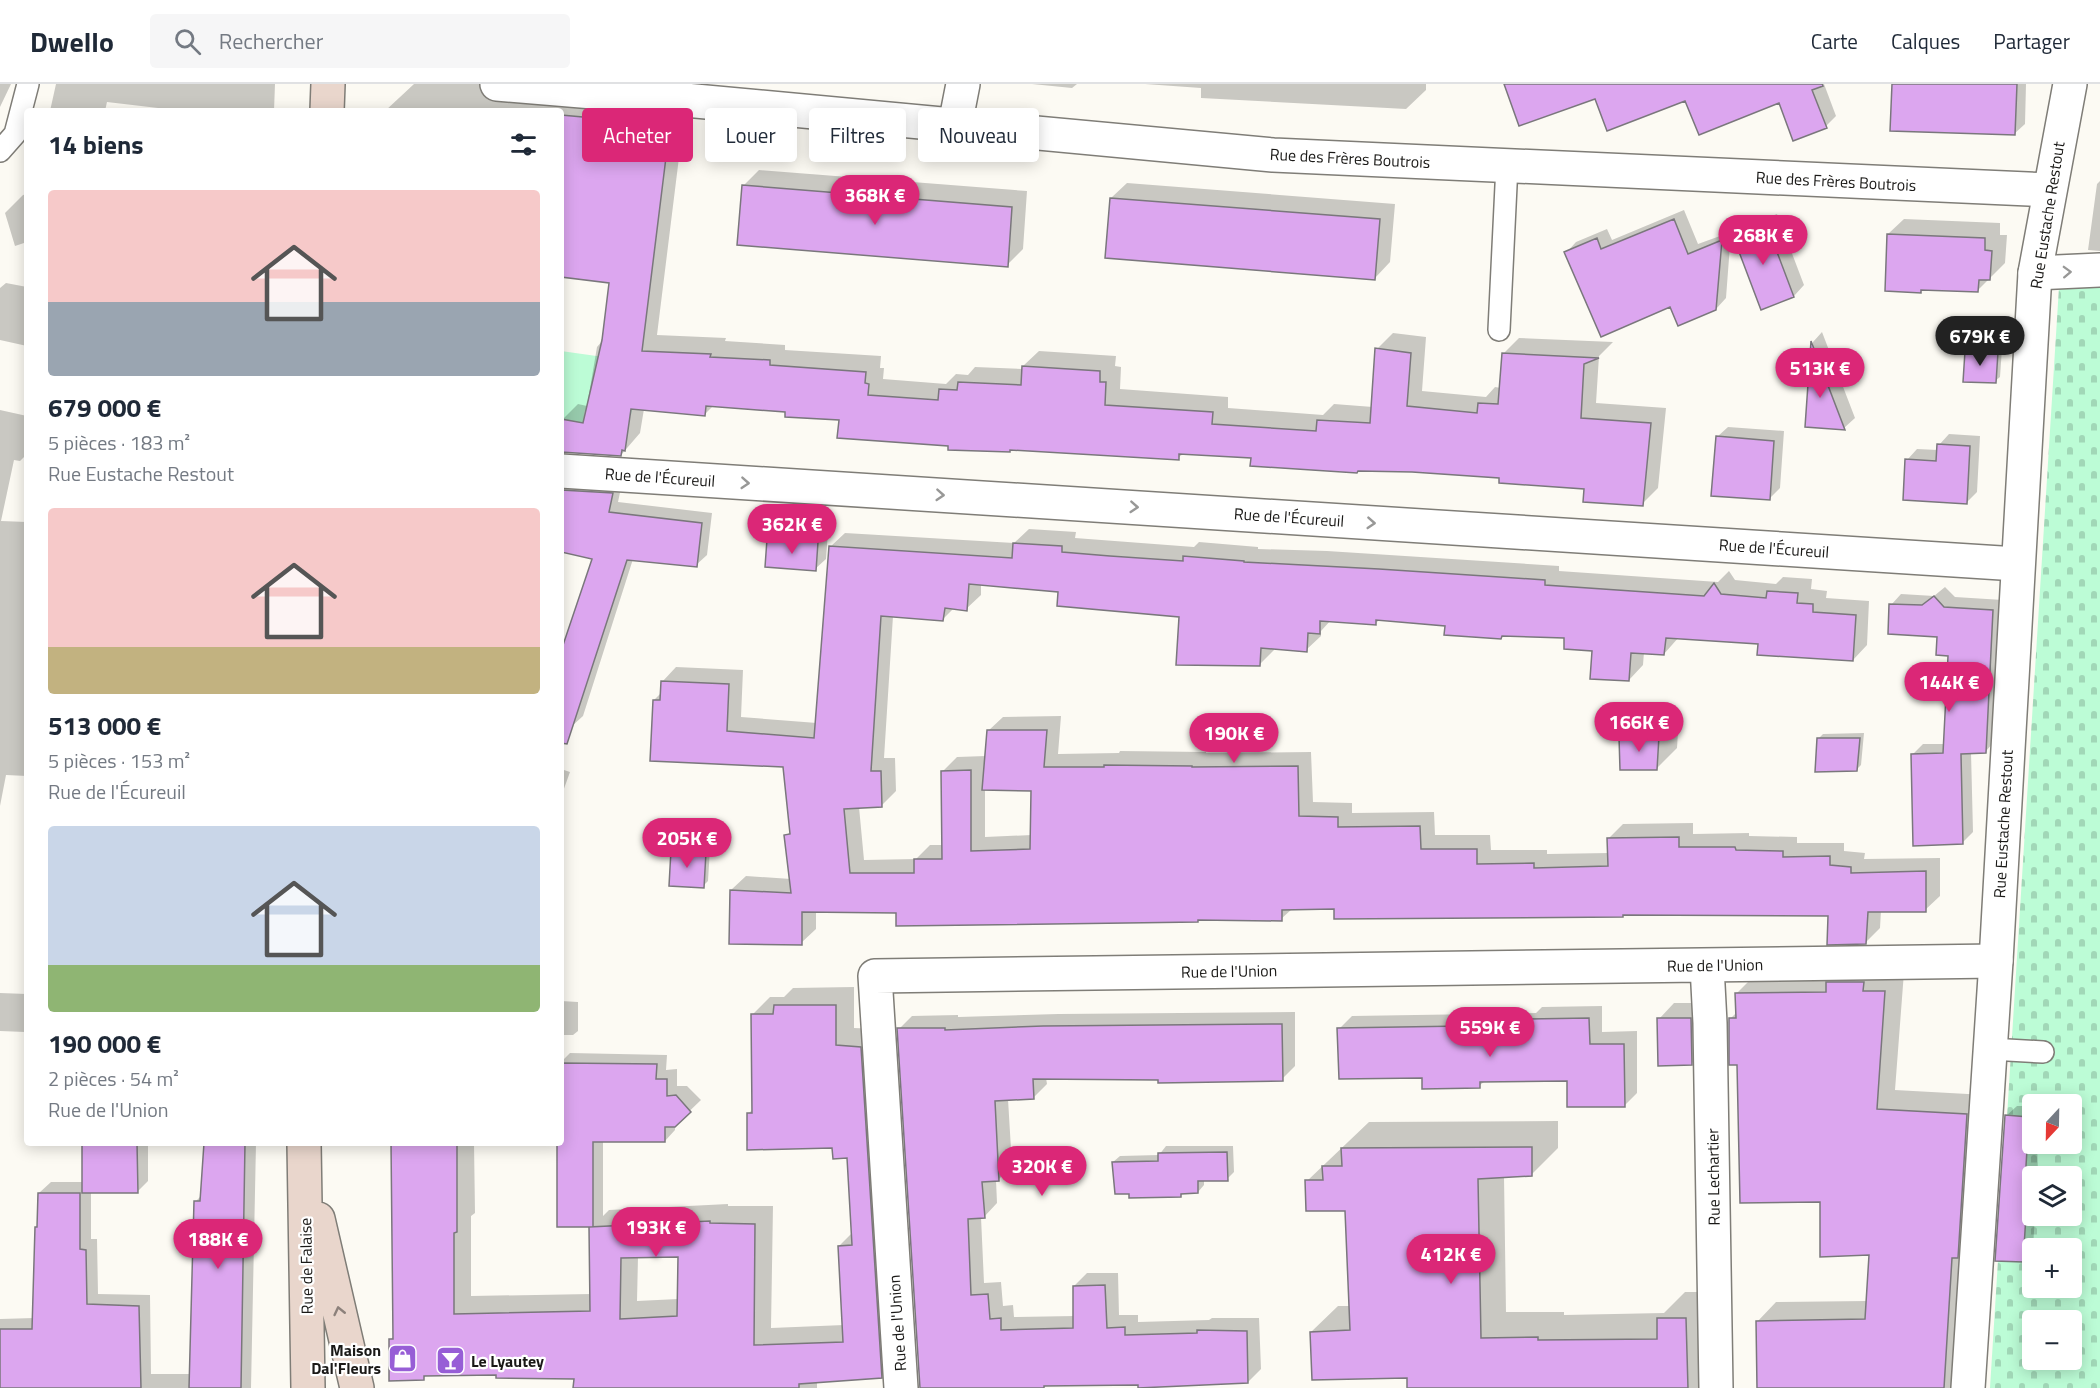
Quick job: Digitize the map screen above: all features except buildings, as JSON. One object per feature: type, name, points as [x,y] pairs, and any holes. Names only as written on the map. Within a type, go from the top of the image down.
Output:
[{"type":"main road","points":[[327,108],[328,84]]},
{"type":"main road","points":[[304,1149],[357,1388]]},
{"type":"main road","name":"Rue de Falaise","points":[[304,1149],[308,1388]]},
{"type":"street","name":"Rue des Frères Boutrois","points":[[497,84],[655,91],[918,121]]},
{"type":"street","points":[[958,108],[963,84]]},
{"type":"street","name":"Rue Eustache Restout","points":[[1968,1388],[1996,961],[2035,273],[2070,84]]},
{"type":"street","name":"Rue des Frères Boutrois","points":[[1039,133],[1273,155],[2049,190]]},
{"type":"street","points":[[2035,273],[2100,270]]},
{"type":"street","name":"Rue de l'Écureuil","points":[[564,471],[2017,564]]},
{"type":"street","name":"Rue de l'Union","points":[[901,1388],[875,976],[1996,961]]},
{"type":"street","name":"Rue Lechartier","points":[[1707,966],[1716,1388]]},
{"type":"lane","points":[[0,152],[15,134],[28,84]]},
{"type":"lane","points":[[1499,330],[1506,165]]},
{"type":"lane","points":[[1990,1048],[2043,1052]]},
{"type":"green space","points":[[2100,284],[2100,1388],[1990,1388],[2059,287]]},
{"type":"green space","points":[[564,351],[639,362],[631,415],[585,410],[583,423],[564,420]]},
{"type":"place","name":"Maison Dal'Fleurs","points":[[402,1359]]},
{"type":"place","name":"Le Lyautey","points":[[450,1361]]}]
